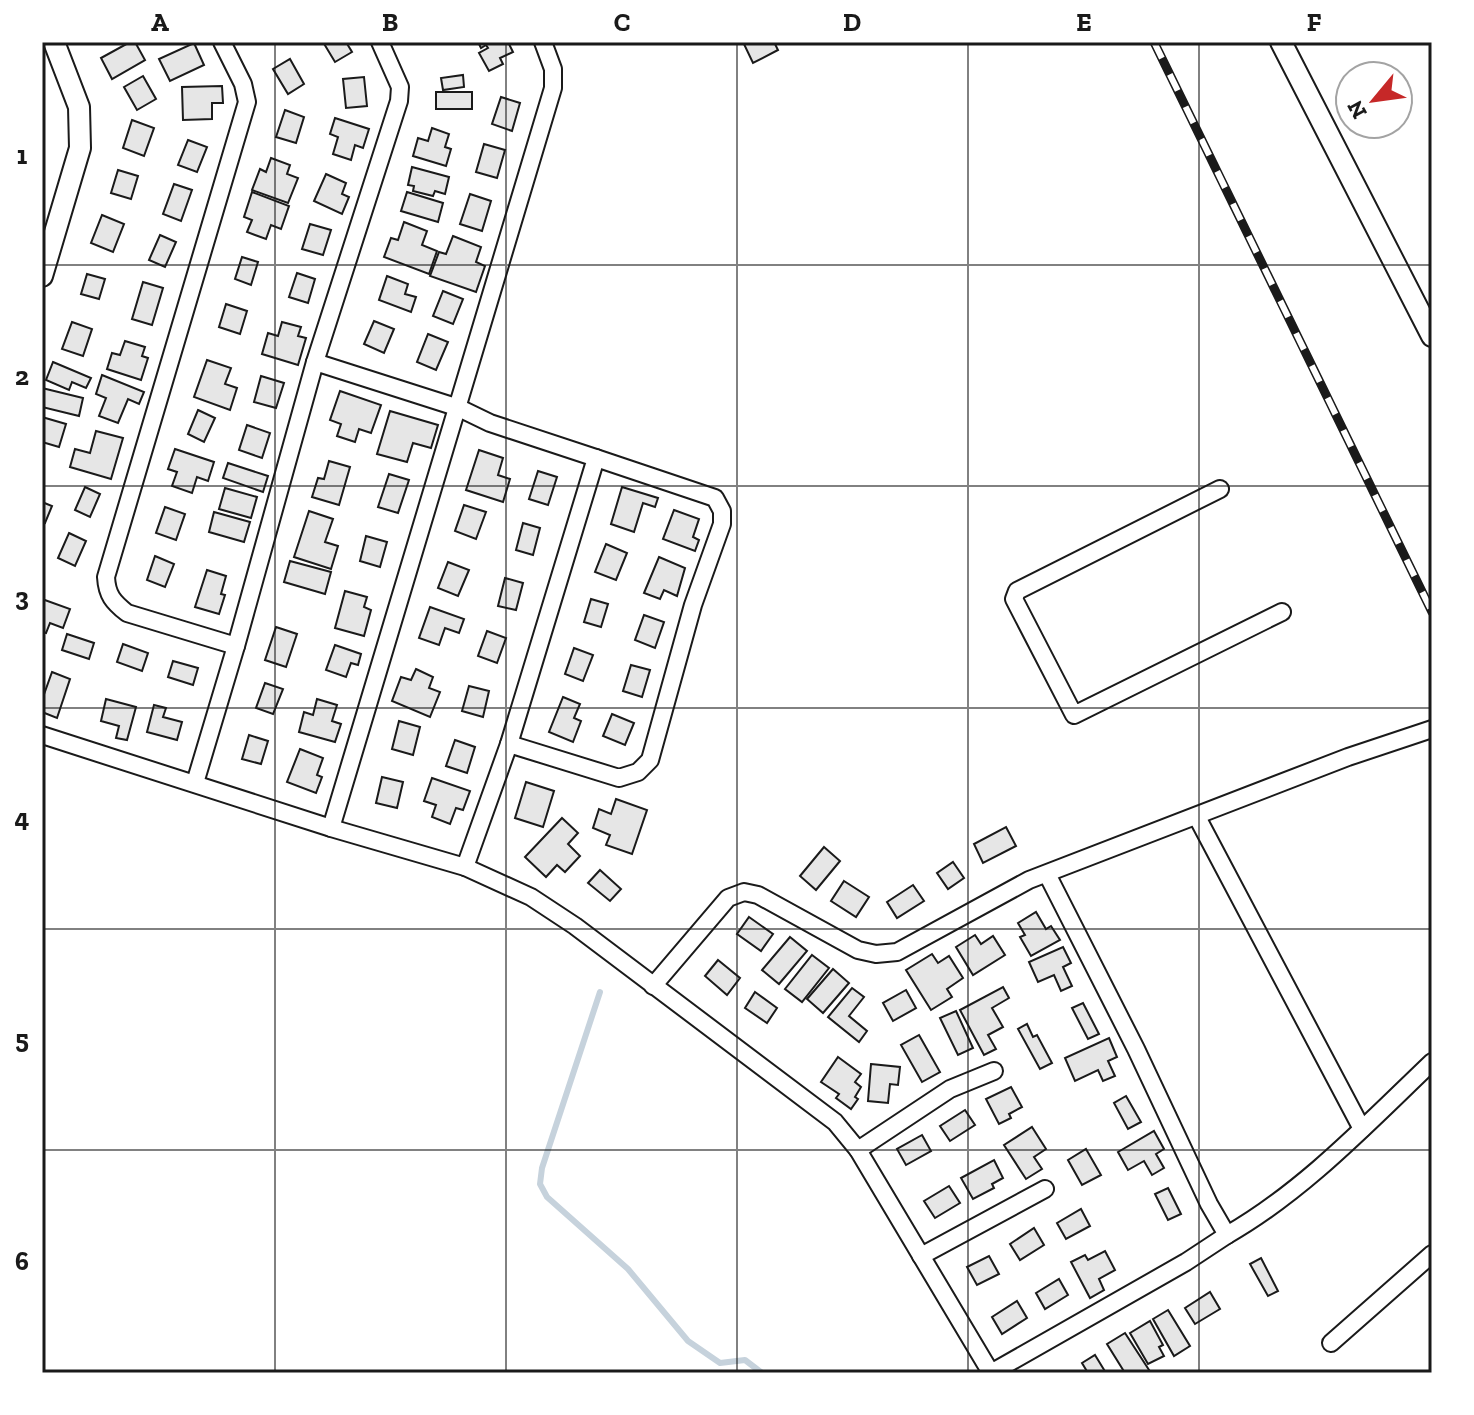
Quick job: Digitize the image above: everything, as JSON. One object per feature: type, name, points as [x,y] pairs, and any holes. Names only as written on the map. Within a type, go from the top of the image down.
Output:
[{"type":"street","points":[[42,276],[80,148],[79,107],[54,42]]},
{"type":"street","points":[[222,42],[243,84],[247,102],[106,577],[107,592],[127,613],[236,646]]},
{"type":"street","points":[[195,783],[315,362],[399,101],[400,87],[380,42]]},
{"type":"street","points":[[331,828],[553,88],[553,69],[543,42]]},
{"type":"street","points":[[1281,42],[1432,336]]},
{"type":"street","points":[[315,362],[459,408],[490,423],[715,498],[722,511],[722,524],[693,605],[650,760],[638,772],[619,778],[509,744]]},
{"type":"street","points":[[465,867],[509,744],[596,458]]},
{"type":"street","points":[[1220,489],[1017,591],[1014,599],[1074,715],[1282,612]]},
{"type":"street","points":[[653,986],[728,898],[744,892],[758,895],[858,950],[876,954],[897,952],[1029,880],[1348,757],[1432,729]]},
{"type":"street","points":[[42,735],[331,828],[465,867],[531,897],[607,948],[835,1122],[858,1150],[991,1373],[1259,1217],[1362,1129],[1432,1062]]},
{"type":"street","points":[[1197,817],[1362,1129]]},
{"type":"street","points":[[1047,874],[1227,1235]]},
{"type":"street","points":[[858,1150],[950,1089],[994,1071]]},
{"type":"street","points":[[921,1256],[1045,1189]]},
{"type":"street","points":[[1331,1343],[1432,1254]]},
{"type":"building","points":[[135,42],[145,60],[112,79],[101,58]]},
{"type":"building","points":[[323,42],[346,42],[352,52],[335,62]]},
{"type":"building","points":[[478,42],[508,42],[513,52],[500,58],[503,64],[489,71],[479,53],[488,48],[486,45],[481,48]]},
{"type":"building","points":[[743,42],[774,42],[778,50],[753,63]]},
{"type":"building","points":[[194,43],[204,65],[170,81],[159,59]]},
{"type":"building","points":[[290,59],[304,84],[288,94],[273,69]]},
{"type":"building","points":[[463,75],[464,87],[443,90],[441,78]]},
{"type":"building","points":[[143,76],[156,99],[137,110],[124,87]]},
{"type":"building","points":[[364,77],[367,106],[346,108],[343,79]]},
{"type":"building","points":[[222,86],[223,103],[212,103],[212,119],[183,120],[182,87]]},
{"type":"building","points":[[436,92],[472,92],[472,109],[436,109]]},
{"type":"building","points":[[501,97],[520,103],[512,131],[492,124]]},
{"type":"building","points":[[285,110],[304,117],[296,143],[276,137]]},
{"type":"building","points":[[335,118],[369,129],[363,148],[355,145],[351,160],[333,154],[338,137],[330,134]]},
{"type":"building","points":[[132,120],[154,128],[144,156],[123,148]]},
{"type":"building","points":[[432,128],[449,134],[445,147],[451,149],[446,166],[413,156],[418,138],[428,141]]},
{"type":"building","points":[[188,140],[207,147],[197,172],[178,165]]},
{"type":"building","points":[[484,144],[505,150],[497,178],[476,172]]},
{"type":"building","points":[[271,158],[290,165],[287,174],[298,178],[288,203],[252,190],[260,169],[266,172]]},
{"type":"building","points":[[412,167],[449,177],[445,194],[435,191],[433,196],[413,191],[414,186],[408,185]]},
{"type":"building","points":[[118,170],[138,176],[131,199],[111,193]]},
{"type":"building","points":[[326,174],[346,183],[342,194],[349,197],[342,214],[314,201]]},
{"type":"building","points":[[174,184],[192,190],[181,221],[163,214]]},
{"type":"building","points":[[252,192],[289,206],[281,229],[271,225],[266,239],[247,232],[252,220],[244,217]]},
{"type":"building","points":[[407,192],[443,203],[438,222],[401,211]]},
{"type":"building","points":[[470,194],[491,201],[482,231],[460,224]]},
{"type":"building","points":[[102,215],[124,224],[113,252],[91,243]]},
{"type":"building","points":[[404,222],[427,231],[422,245],[437,251],[429,274],[384,257],[391,238],[398,240]]},
{"type":"building","points":[[310,224],[331,230],[323,255],[302,249]]},
{"type":"building","points":[[160,235],[176,242],[165,267],[149,260]]},
{"type":"building","points":[[453,236],[481,247],[476,262],[485,266],[476,292],[430,276],[439,252],[446,254]]},
{"type":"building","points":[[242,257],[258,262],[251,285],[235,279]]},
{"type":"building","points":[[297,273],[315,279],[308,303],[289,297]]},
{"type":"building","points":[[87,274],[105,279],[99,299],[81,294]]},
{"type":"building","points":[[387,276],[408,284],[405,294],[416,297],[411,312],[379,300]]},
{"type":"building","points":[[143,282],[163,288],[152,325],[132,319]]},
{"type":"building","points":[[443,291],[463,299],[453,324],[433,316]]},
{"type":"building","points":[[226,304],[247,311],[240,334],[219,327]]},
{"type":"building","points":[[374,321],[394,329],[384,353],[364,344]]},
{"type":"building","points":[[72,322],[92,329],[83,356],[62,349]]},
{"type":"building","points":[[282,322],[301,327],[298,336],[306,338],[298,365],[262,354],[268,333],[278,336]]},
{"type":"building","points":[[428,334],[448,342],[436,370],[417,362]]},
{"type":"building","points":[[125,341],[145,347],[142,356],[148,358],[141,380],[107,369],[112,353],[120,355]]},
{"type":"building","points":[[207,360],[231,368],[225,384],[237,388],[230,410],[194,397]]},
{"type":"building","points":[[53,362],[91,378],[86,388],[72,382],[69,390],[46,380]]},
{"type":"building","points":[[102,375],[144,392],[139,404],[128,399],[118,423],[99,416],[106,398],[96,394]]},
{"type":"building","points":[[261,376],[284,383],[276,408],[254,402]]},
{"type":"building","points":[[42,388],[83,398],[79,416],[42,407]]},
{"type":"building","points":[[340,391],[381,405],[371,433],[359,429],[355,442],[337,436],[341,424],[330,420]]},
{"type":"building","points":[[198,410],[215,418],[204,442],[188,434]]},
{"type":"building","points":[[390,411],[438,425],[431,448],[413,443],[407,462],[377,454]]},
{"type":"building","points":[[42,417],[66,424],[59,447],[42,442]]},
{"type":"building","points":[[247,425],[270,433],[262,458],[239,450]]},
{"type":"building","points":[[96,431],[123,438],[111,479],[70,467],[75,449],[90,453]]},
{"type":"building","points":[[175,449],[214,462],[208,481],[197,477],[192,493],[172,486],[177,472],[168,469]]},
{"type":"building","points":[[479,450],[503,458],[498,475],[510,479],[503,502],[466,490]]},
{"type":"building","points":[[329,461],[350,467],[339,505],[312,497],[318,478],[324,479]]},
{"type":"building","points":[[228,463],[268,476],[263,492],[223,478]]},
{"type":"building","points":[[538,471],[557,477],[548,505],[529,499]]},
{"type":"building","points":[[389,474],[409,480],[398,513],[378,507]]},
{"type":"building","points":[[85,487],[100,494],[90,517],[75,510]]},
{"type":"building","points":[[622,487],[658,498],[655,507],[643,503],[634,532],[611,524]]},
{"type":"building","points":[[225,488],[257,497],[251,518],[219,509]]},
{"type":"building","points":[[42,502],[52,506],[45,523],[42,522]]},
{"type":"building","points":[[464,505],[486,512],[476,539],[455,531]]},
{"type":"building","points":[[165,507],[185,514],[176,540],[156,533]]},
{"type":"building","points":[[674,510],[699,519],[693,537],[699,540],[695,551],[663,539]]},
{"type":"building","points":[[309,511],[333,519],[325,542],[338,546],[331,569],[294,557]]},
{"type":"building","points":[[214,512],[250,522],[244,542],[209,532]]},
{"type":"building","points":[[523,523],[540,528],[533,555],[516,550]]},
{"type":"building","points":[[69,533],[86,541],[75,566],[58,558]]},
{"type":"building","points":[[366,536],[387,542],[380,567],[360,561]]},
{"type":"building","points":[[606,544],[627,553],[616,580],[595,572]]},
{"type":"building","points":[[155,556],[174,564],[165,587],[147,580]]},
{"type":"building","points":[[659,557],[685,568],[677,596],[664,590],[660,599],[644,593]]},
{"type":"building","points":[[290,561],[331,572],[325,594],[284,582]]},
{"type":"building","points":[[448,562],[469,570],[458,596],[438,588]]},
{"type":"building","points":[[207,570],[226,576],[221,594],[225,595],[219,614],[195,607]]},
{"type":"building","points":[[505,578],[523,583],[516,610],[498,606]]},
{"type":"building","points":[[345,591],[367,597],[364,607],[371,610],[364,636],[335,628]]},
{"type":"building","points":[[42,599],[70,609],[63,628],[50,623],[46,633],[42,632]]},
{"type":"building","points":[[591,599],[608,604],[601,627],[584,622]]},
{"type":"building","points":[[430,607],[464,619],[459,633],[445,628],[439,645],[419,638]]},
{"type":"building","points":[[644,615],[664,622],[655,648],[635,640]]},
{"type":"building","points":[[276,627],[297,634],[286,667],[265,660]]},
{"type":"building","points":[[487,631],[506,638],[497,663],[478,656]]},
{"type":"building","points":[[67,634],[94,643],[89,659],[62,650]]},
{"type":"building","points":[[123,644],[148,653],[142,671],[117,662]]},
{"type":"building","points":[[335,645],[361,654],[358,665],[351,663],[346,677],[326,670]]},
{"type":"building","points":[[574,648],[593,655],[583,681],[565,674]]},
{"type":"building","points":[[173,661],[198,668],[193,685],[168,677]]},
{"type":"building","points":[[631,665],[650,670],[642,697],[623,691]]},
{"type":"building","points":[[416,669],[433,677],[429,688],[440,692],[430,717],[392,701],[401,677],[411,680]]},
{"type":"building","points":[[52,672],[70,679],[57,718],[42,712],[42,700]]},
{"type":"building","points":[[265,683],[283,689],[273,714],[256,708]]},
{"type":"building","points":[[469,686],[489,691],[483,717],[462,711]]},
{"type":"building","points":[[563,697],[580,704],[574,718],[581,721],[573,742],[549,732]]},
{"type":"building","points":[[106,699],[136,707],[127,740],[116,738],[119,726],[101,721]]},
{"type":"building","points":[[317,699],[337,705],[332,721],[341,724],[335,742],[299,732],[304,712],[313,715]]},
{"type":"building","points":[[154,705],[166,708],[163,717],[182,722],[177,740],[147,732]]},
{"type":"building","points":[[612,714],[634,723],[625,745],[603,736]]},
{"type":"building","points":[[399,721],[420,727],[413,755],[392,749]]},
{"type":"building","points":[[249,735],[268,741],[261,764],[242,759]]},
{"type":"building","points":[[455,740],[475,747],[467,773],[446,766]]},
{"type":"building","points":[[300,749],[323,758],[317,775],[322,777],[316,793],[287,782]]},
{"type":"building","points":[[382,777],[403,782],[397,808],[376,803]]},
{"type":"building","points":[[432,778],[470,791],[463,810],[456,808],[450,824],[432,817],[436,805],[424,801]]},
{"type":"building","points":[[526,782],[554,791],[543,827],[515,818]]},
{"type":"building","points":[[616,799],[647,810],[632,854],[606,845],[610,835],[593,828],[599,809],[611,814]]},
{"type":"building","points":[[562,818],[578,833],[568,844],[580,856],[565,872],[557,865],[546,877],[525,857]]},
{"type":"building","points":[[1006,827],[1016,846],[983,863],[974,844]]},
{"type":"building","points":[[824,847],[840,861],[816,890],[800,876]]},
{"type":"building","points":[[953,862],[964,878],[948,889],[937,873]]},
{"type":"building","points":[[600,870],[621,889],[610,901],[588,883]]},
{"type":"building","points":[[844,881],[869,897],[856,917],[831,901]]},
{"type":"building","points":[[913,885],[924,901],[897,918],[887,902]]},
{"type":"building","points":[[1036,912],[1046,929],[1051,926],[1060,940],[1031,956],[1020,937],[1025,935],[1018,923]]},
{"type":"building","points":[[749,917],[773,934],[761,951],[737,934]]},
{"type":"building","points":[[975,935],[981,944],[993,936],[1005,955],[973,975],[956,947]]},
{"type":"building","points":[[790,937],[807,951],[779,984],[762,970]]},
{"type":"building","points":[[1063,947],[1071,963],[1063,967],[1072,986],[1061,991],[1054,975],[1038,982],[1029,962]]},
{"type":"building","points":[[932,954],[938,963],[949,956],[963,978],[947,989],[952,997],[931,1010],[906,970]]},
{"type":"building","points":[[812,955],[829,968],[802,1002],[785,989]]},
{"type":"building","points":[[718,960],[740,978],[727,995],[705,976]]},
{"type":"building","points":[[833,969],[849,983],[823,1013],[807,999]]},
{"type":"building","points":[[1003,987],[1009,998],[992,1008],[1003,1027],[988,1035],[996,1049],[984,1055],[960,1010]]},
{"type":"building","points":[[852,988],[864,997],[849,1016],[867,1031],[859,1042],[828,1017]]},
{"type":"building","points":[[906,990],[916,1008],[893,1021],[883,1003]]},
{"type":"building","points":[[755,992],[777,1008],[767,1023],[745,1008]]},
{"type":"building","points":[[1083,1003],[1099,1034],[1088,1039],[1072,1008]]},
{"type":"building","points":[[956,1011],[973,1048],[958,1055],[940,1018]]},
{"type":"building","points":[[1027,1024],[1033,1037],[1037,1035],[1052,1063],[1040,1069],[1018,1029]]},
{"type":"building","points":[[919,1035],[940,1072],[922,1082],[901,1045]]},
{"type":"building","points":[[1109,1038],[1117,1057],[1108,1061],[1115,1076],[1103,1081],[1098,1070],[1075,1081],[1065,1058]]},
{"type":"building","points":[[838,1057],[861,1074],[855,1082],[861,1087],[855,1097],[858,1099],[851,1109],[836,1098],[839,1094],[821,1082]]},
{"type":"building","points":[[871,1064],[900,1067],[898,1085],[890,1084],[888,1103],[868,1101]]},
{"type":"building","points":[[1011,1087],[1022,1107],[999,1124],[986,1099]]},
{"type":"building","points":[[1126,1096],[1141,1122],[1128,1129],[1114,1103]]},
{"type":"building","points":[[965,1110],[975,1125],[950,1141],[940,1126]]},
{"type":"building","points":[[1032,1127],[1046,1149],[1034,1157],[1042,1169],[1026,1179],[1004,1145]]},
{"type":"building","points":[[1154,1131],[1164,1149],[1156,1154],[1164,1168],[1152,1175],[1144,1161],[1128,1170],[1118,1152]]},
{"type":"building","points":[[922,1135],[931,1151],[906,1165],[897,1149]]},
{"type":"building","points":[[1086,1149],[1101,1175],[1082,1185],[1068,1160]]},
{"type":"building","points":[[994,1160],[1003,1178],[992,1184],[994,1188],[973,1199],[961,1178]]},
{"type":"building","points":[[949,1186],[960,1203],[935,1218],[924,1201]]},
{"type":"building","points":[[1168,1188],[1181,1214],[1168,1220],[1155,1194]]},
{"type":"building","points":[[1081,1209],[1090,1226],[1066,1239],[1057,1223]]},
{"type":"building","points":[[1034,1228],[1044,1245],[1020,1260],[1010,1244]]},
{"type":"building","points":[[1105,1251],[1115,1270],[1099,1279],[1104,1290],[1090,1298],[1071,1262],[1085,1255],[1088,1260]]},
{"type":"building","points":[[989,1256],[999,1274],[977,1285],[967,1267]]},
{"type":"building","points":[[1261,1258],[1278,1291],[1268,1296],[1250,1264]]},
{"type":"building","points":[[1059,1279],[1068,1295],[1045,1309],[1036,1293]]},
{"type":"building","points":[[1210,1292],[1220,1309],[1195,1324],[1185,1308]]},
{"type":"building","points":[[1017,1301],[1027,1318],[1002,1334],[992,1317]]},
{"type":"building","points":[[1168,1310],[1190,1346],[1174,1356],[1153,1319]]},
{"type":"building","points":[[1150,1321],[1163,1345],[1159,1347],[1164,1356],[1148,1364],[1130,1333]]},
{"type":"building","points":[[1125,1333],[1151,1373],[1125,1373],[1107,1344]]},
{"type":"building","points":[[1095,1355],[1106,1373],[1088,1373],[1082,1363]]},
{"type":"waterway","points":[[600,992],[542,1168],[540,1184],[547,1197],[628,1269],[688,1341],[720,1363],[745,1360],[762,1373]]},
{"type":"railway","points":[[1154,42],[1432,612]]}]
